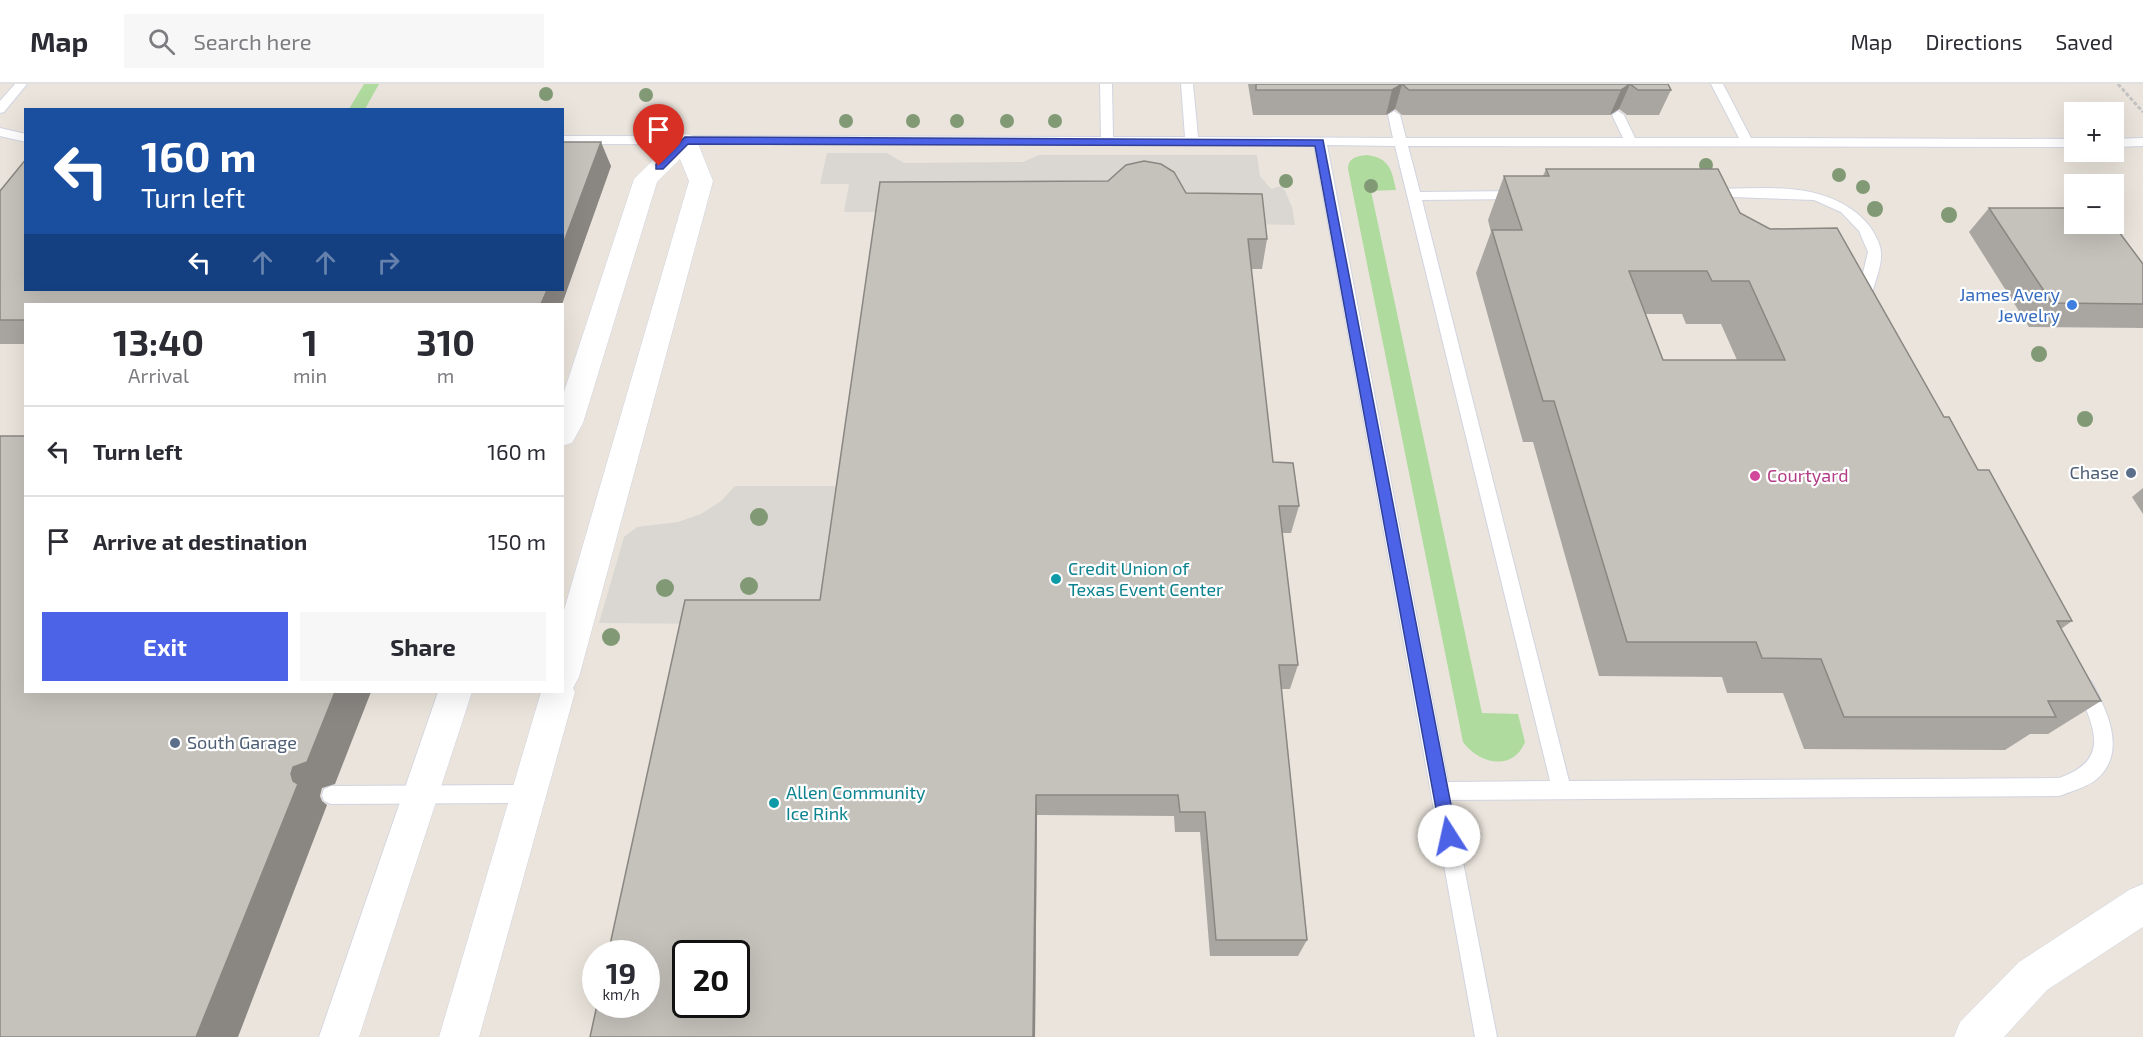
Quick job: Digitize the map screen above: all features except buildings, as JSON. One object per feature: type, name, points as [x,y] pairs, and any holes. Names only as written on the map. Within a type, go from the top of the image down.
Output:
[{"type":"street","points":[[564,432],[569,423],[646,179],[685,141],[701,181],[564,669]]},
{"type":"street","points":[[339,1037],[455,693]]},
{"type":"street","points":[[459,1037],[558,693]]},
{"type":"street","points":[[1975,1037],[2033,976],[2143,904]]},
{"type":"lane","points":[[0,109],[21,84]]},
{"type":"lane","points":[[1106,84],[1107,142]]},
{"type":"lane","points":[[1187,84],[1192,142]]},
{"type":"lane","points":[[1717,84],[1748,144]]},
{"type":"lane","points":[[1394,115],[1562,791]]},
{"type":"lane","points":[[1618,115],[1630,143]]},
{"type":"lane","points":[[0,132],[24,138]]},
{"type":"lane","points":[[564,140],[2064,143]]},
{"type":"lane","points":[[2124,143],[2143,142]]},
{"type":"lane","points":[[1320,143],[1486,1037]]},
{"type":"lane","points":[[1688,194],[1784,193],[1816,196],[1846,209],[1865,229],[1875,252],[1865,294],[1877,314]]},
{"type":"lane","points":[[1415,196],[1541,195]]},
{"type":"lane","points":[[1441,791],[2059,787],[2079,780],[2093,770],[2104,745],[2097,707],[2075,669]]},
{"type":"lane","points":[[331,795],[529,794]]},
{"type":"path","points":[[2118,84],[2143,112]]},
{"type":"green space","points":[[364,84],[379,84],[366,108],[350,108]]},
{"type":"green space","points":[[1367,155],[1385,162],[1391,171],[1396,190],[1371,191],[1482,713],[1518,714],[1525,742],[1520,752],[1504,761],[1486,760],[1470,750],[1463,742],[1348,169],[1348,165],[1354,158]]},
{"type":"shaded area","points":[[827,153],[887,153],[904,163],[1023,162],[1039,155],[1257,155],[1260,176],[1271,189],[1281,186],[1285,191],[1292,207],[1295,225],[1178,223],[1110,212],[844,212],[849,184],[820,184]]},
{"type":"shaded area","points":[[735,486],[848,486],[829,625],[599,623],[624,537],[637,527],[678,522],[701,514],[721,501]]},
{"type":"place","name":"James Avery Jewelry","points":[[2072,305]]},
{"type":"place","name":"Chase","points":[[2131,473]]},
{"type":"place","name":"Courtyard","points":[[1755,476]]},
{"type":"place","name":"Credit Union of Texas Event Center","points":[[1056,579]]},
{"type":"place","name":"South Garage","points":[[175,743]]},
{"type":"place","name":"Allen Community Ice Rink","points":[[774,803]]},
{"type":"route","points":[[659,166],[685,141],[1320,143],[1449,836]]}]
